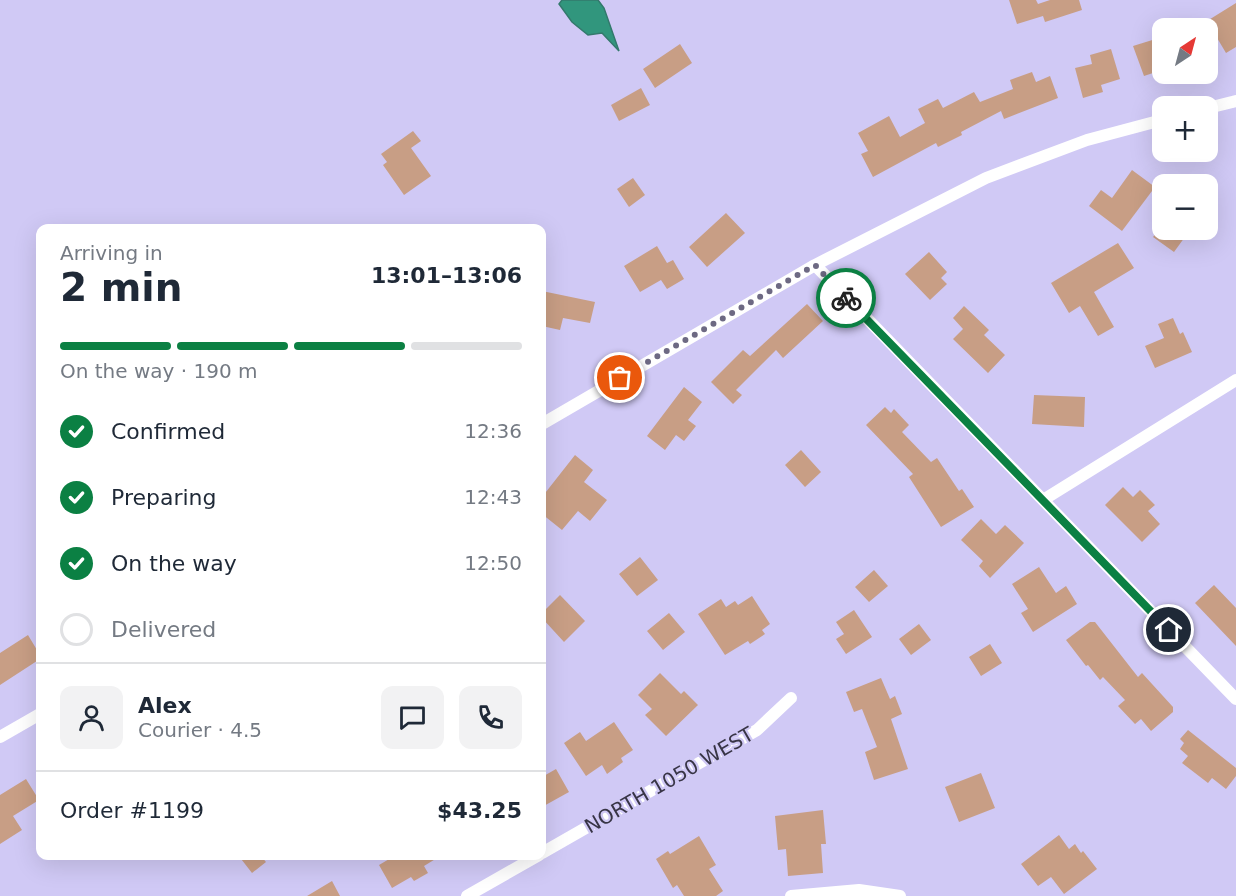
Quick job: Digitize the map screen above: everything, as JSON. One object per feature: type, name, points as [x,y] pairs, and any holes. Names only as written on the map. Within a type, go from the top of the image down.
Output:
[{"type":"street","points":[[1218,106],[1236,101]]},
{"type":"street","points":[[546,422],[815,265],[986,178],[1087,140],[1152,123]]},
{"type":"street","points":[[815,265],[1235,696]]},
{"type":"street","points":[[1042,500],[1236,380]]},
{"type":"street","name":"NORTH 1050 WEST","points":[[546,851],[756,730],[791,698]]},
{"type":"street","points":[[0,737],[36,716]]},
{"type":"street","name":"NORTH 1050 WEST","points":[[467,896],[530,860]]},
{"type":"street","points":[[791,896],[859,890],[900,896]]},
{"type":"shaded area","points":[[562,0],[598,0],[604,8],[619,51],[602,33],[588,35],[572,22],[559,4]]},
{"type":"building","points":[[1009,0],[1036,0],[1038,4],[1050,0],[1079,0],[1082,10],[1045,22],[1043,16],[1017,24]]},
{"type":"building","points":[[1236,3],[1236,47],[1226,53],[1218,40],[1218,18],[1212,18]]},
{"type":"building","points":[[1152,40],[1152,73],[1144,76],[1133,46]]},
{"type":"building","points":[[680,44],[692,63],[655,88],[643,69]]},
{"type":"building","points":[[1111,49],[1120,79],[1101,85],[1103,92],[1083,98],[1075,68],[1092,64],[1090,55]]},
{"type":"building","points":[[1032,72],[1036,82],[1050,76],[1058,98],[1004,119],[1001,111],[961,132],[962,135],[938,147],[936,143],[873,177],[861,154],[868,151],[858,133],[889,116],[900,137],[925,123],[918,109],[938,99],[943,108],[974,92],[980,102],[1013,89],[1010,80]]},
{"type":"building","points":[[641,88],[650,105],[619,121],[611,105]]},
{"type":"building","points":[[413,131],[421,141],[411,148],[431,176],[404,195],[383,165],[387,162],[381,154]]},
{"type":"building","points":[[1132,170],[1152,185],[1152,191],[1122,231],[1089,206],[1101,190],[1112,198]]},
{"type":"building","points":[[633,178],[645,195],[629,207],[617,189]]},
{"type":"building","points":[[726,213],[745,233],[707,267],[689,247]]},
{"type":"building","points":[[1157,240],[1183,240],[1174,252]]},
{"type":"building","points":[[1118,243],[1134,268],[1094,292],[1114,327],[1098,336],[1080,306],[1069,313],[1051,283]]},
{"type":"building","points":[[657,246],[667,263],[673,260],[684,279],[667,289],[661,280],[640,292],[624,266]]},
{"type":"building","points":[[929,252],[947,272],[941,278],[947,284],[930,300],[905,274]]},
{"type":"building","points":[[546,292],[595,302],[590,323],[563,318],[560,330],[546,327]]},
{"type":"building","points":[[807,304],[823,321],[783,358],[776,350],[736,390],[742,395],[733,404],[711,382],[743,350],[750,356]]},
{"type":"building","points":[[964,306],[989,330],[984,335],[1005,355],[988,373],[953,339],[963,329],[953,318]]},
{"type":"building","points":[[1173,318],[1180,334],[1183,332],[1192,352],[1155,368],[1145,346],[1164,338],[1158,324]]},
{"type":"building","points":[[684,387],[702,402],[688,420],[696,426],[684,441],[676,435],[665,450],[647,436]]},
{"type":"building","points":[[1034,395],[1085,397],[1084,427],[1032,424]]},
{"type":"building","points":[[885,407],[891,413],[894,409],[909,425],[902,432],[931,462],[937,458],[959,491],[962,489],[974,507],[941,527],[909,477],[913,474],[866,425]]},
{"type":"building","points":[[801,450],[821,472],[805,487],[785,465]]},
{"type":"building","points":[[575,455],[593,470],[584,482],[607,500],[590,521],[578,511],[562,530],[546,517],[546,492]]},
{"type":"building","points":[[1123,487],[1133,497],[1140,490],[1155,505],[1148,511],[1160,524],[1142,542],[1105,505]]},
{"type":"building","points":[[981,519],[996,534],[1005,525],[1024,543],[990,578],[979,566],[983,561],[961,540]]},
{"type":"building","points":[[640,557],[658,580],[637,596],[619,574]]},
{"type":"building","points":[[1039,567],[1056,593],[1066,586],[1077,604],[1033,632],[1021,613],[1028,609],[1012,584]]},
{"type":"building","points":[[874,570],[888,586],[869,602],[855,587]]},
{"type":"building","points":[[1214,585],[1236,608],[1236,646],[1195,603]]},
{"type":"building","points":[[560,595],[585,621],[564,642],[546,622],[546,609]]},
{"type":"building","points":[[752,596],[770,624],[762,630],[765,634],[750,644],[748,641],[725,655],[698,614],[721,599],[726,607],[735,601],[738,605]]},
{"type":"building","points":[[854,610],[872,637],[846,654],[836,639],[844,634],[836,622]]},
{"type":"building","points":[[669,613],[685,632],[663,650],[647,631]]},
{"type":"building","points":[[1090,622],[1095,622],[1138,677],[1142,673],[1173,707],[1173,712],[1151,731],[1141,719],[1135,724],[1118,706],[1125,700],[1103,677],[1100,680],[1088,665],[1086,666],[1066,640]]},
{"type":"building","points":[[919,624],[931,640],[911,655],[899,639]]},
{"type":"building","points":[[28,635],[36,648],[36,662],[0,685],[0,653]]},
{"type":"building","points":[[990,644],[1002,663],[981,676],[969,657]]},
{"type":"building","points":[[660,673],[681,694],[684,691],[698,705],[666,736],[645,715],[652,709],[638,695]]},
{"type":"building","points":[[881,678],[890,699],[895,696],[902,714],[891,719],[908,769],[874,780],[865,752],[877,747],[862,709],[854,712],[846,692]]},
{"type":"building","points":[[614,722],[633,750],[621,758],[623,762],[607,774],[602,765],[586,776],[564,743],[580,732],[586,741]]},
{"type":"building","points":[[1188,730],[1236,768],[1236,776],[1226,789],[1212,778],[1208,783],[1182,763],[1188,756],[1180,749],[1184,743],[1180,739]]},
{"type":"building","points":[[556,769],[569,792],[546,805],[546,775]]},
{"type":"building","points":[[981,773],[995,808],[959,822],[945,787]]},
{"type":"building","points":[[26,779],[36,795],[36,802],[13,816],[22,830],[0,844],[0,795]]},
{"type":"building","points":[[823,810],[826,844],[821,844],[823,873],[788,876],[786,849],[778,850],[775,816]]},
{"type":"building","points":[[1059,835],[1069,849],[1075,844],[1081,853],[1083,851],[1097,869],[1064,894],[1051,877],[1038,886],[1021,864]]},
{"type":"building","points":[[699,836],[716,865],[709,869],[723,891],[716,896],[684,896],[677,885],[673,888],[656,859],[668,851],[670,854]]},
{"type":"building","points":[[242,860],[264,860],[266,862],[252,873]]},
{"type":"building","points":[[388,860],[434,860],[424,866],[428,873],[414,881],[411,877],[392,888],[379,865]]},
{"type":"building","points":[[332,881],[340,896],[307,896]]},
{"type":"way so far","points":[[620,378],[815,265],[846,298]]},
{"type":"route","points":[[846,298],[1169,630]]}]
